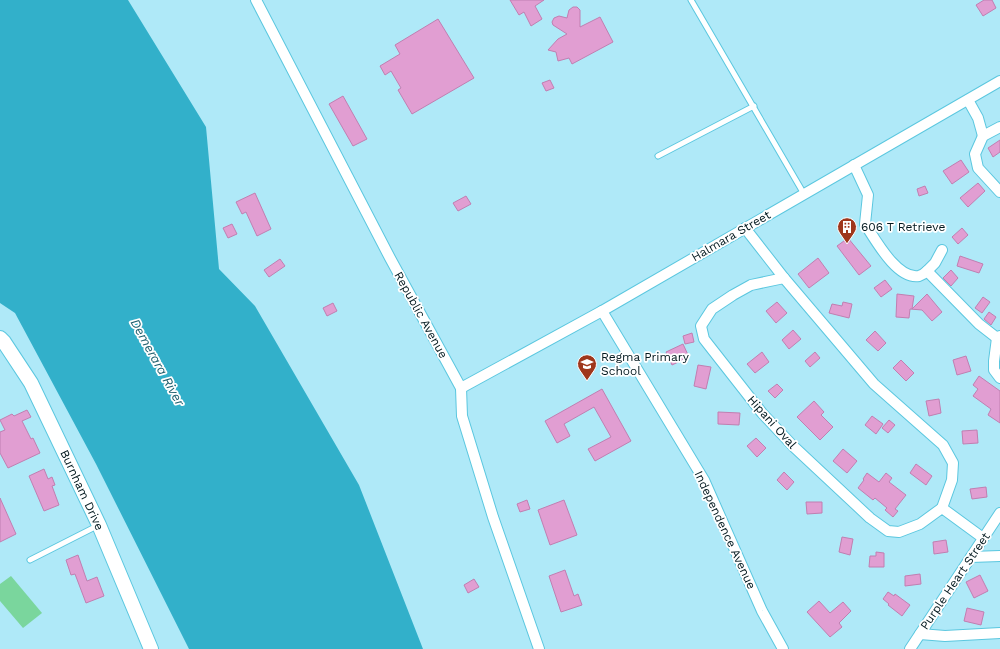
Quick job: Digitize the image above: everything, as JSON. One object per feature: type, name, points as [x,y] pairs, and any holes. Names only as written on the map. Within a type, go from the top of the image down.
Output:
[{"type":"street","name":"Republic Avenue","points":[[256,0],[390,258],[461,388],[462,416],[493,517],[539,649]]},
{"type":"street","name":"Halmara Street","points":[[461,388],[602,311],[968,100],[1000,80]]},
{"type":"street","points":[[968,100],[978,118],[983,136]]},
{"type":"street","points":[[1000,127],[983,136],[974,154],[978,168],[1000,192]]},
{"type":"street","points":[[854,165],[868,195],[865,224],[884,252],[900,271],[909,275],[919,276],[927,272],[935,263],[942,250]]},
{"type":"street","points":[[745,228],[784,278],[874,384],[943,445],[953,463],[952,480],[942,508],[983,538]]},
{"type":"street","points":[[927,272],[979,324],[999,337],[994,361],[994,370],[1000,378]]},
{"type":"street","name":"Hipani Oval","points":[[784,278],[750,285],[712,309],[701,326],[704,339],[762,413],[788,440],[876,522],[888,531],[899,532],[920,524],[942,508]]},
{"type":"street","name":"Independence Avenue","points":[[602,311],[704,480],[762,611],[783,649]]},
{"type":"street","name":"Burnham Drive","points":[[0,338],[31,383],[99,525],[151,649]]},
{"type":"street","name":"Purple Heart Street","points":[[910,649],[1000,513]]},
{"type":"street","points":[[971,557],[1000,556]]},
{"type":"street","points":[[920,634],[945,636],[1000,632]]},
{"type":"lane","points":[[691,0],[804,194]]},
{"type":"lane","points":[[658,156],[754,106]]},
{"type":"lane","points":[[30,560],[99,525]]},
{"type":"green space","points":[[11,576],[42,613],[23,628],[0,601],[0,584]]},
{"type":"water","name":"Demerara River","points":[[0,0],[128,0],[206,127],[219,269],[255,306],[359,485],[423,649],[189,649],[96,464],[15,313],[0,303]]},
{"type":"building","points":[[510,0],[544,0],[535,6],[542,19],[531,26],[524,12],[519,15]]},
{"type":"building","points":[[984,0],[992,0],[996,8],[983,16],[976,5]]},
{"type":"building","points":[[573,7],[577,7],[580,10],[580,27],[600,17],[613,42],[572,64],[569,58],[558,61],[556,52],[548,50],[558,39],[567,34],[553,25],[552,22],[554,18],[559,16],[567,18],[569,10]]},
{"type":"building","points":[[438,19],[474,78],[412,114],[398,90],[401,88],[391,71],[385,75],[380,66],[400,54],[395,45]]},
{"type":"building","points":[[550,80],[554,88],[546,91],[542,83]]},
{"type":"building","points":[[343,96],[367,139],[353,146],[329,104]]},
{"type":"building","points":[[1000,140],[1000,152],[993,157],[988,148]]},
{"type":"building","points":[[961,160],[969,172],[952,184],[943,171]]},
{"type":"building","points":[[978,183],[985,191],[968,207],[960,198]]},
{"type":"building","points":[[925,186],[928,193],[919,196],[917,189]]},
{"type":"building","points":[[255,193],[271,229],[257,236],[246,212],[242,214],[236,202]]},
{"type":"building","points":[[466,196],[471,204],[458,211],[453,203]]},
{"type":"building","points":[[232,224],[237,234],[228,238],[223,228]]},
{"type":"building","points":[[962,228],[968,235],[958,244],[952,237]]},
{"type":"building","points":[[848,238],[871,266],[859,275],[837,246]]},
{"type":"building","points":[[960,256],[983,264],[979,273],[957,266]]},
{"type":"building","points":[[818,258],[829,273],[809,288],[798,274]]},
{"type":"building","points":[[280,259],[285,266],[269,277],[264,270]]},
{"type":"building","points":[[951,270],[958,278],[951,286],[943,278]]},
{"type":"building","points":[[885,280],[892,289],[881,297],[874,288]]},
{"type":"building","points":[[897,294],[914,296],[912,309],[927,294],[942,312],[932,321],[922,310],[910,309],[909,318],[896,317]]},
{"type":"building","points":[[983,297],[990,302],[982,313],[975,308]]},
{"type":"building","points":[[777,302],[787,313],[776,323],[766,311]]},
{"type":"building","points":[[843,302],[852,304],[849,318],[829,313],[832,304],[842,306]]},
{"type":"building","points":[[333,303],[337,311],[327,316],[323,308]]},
{"type":"building","points":[[989,312],[996,317],[991,325],[984,319]]},
{"type":"building","points":[[793,330],[801,339],[789,349],[782,340]]},
{"type":"building","points":[[875,331],[886,343],[878,351],[866,340]]},
{"type":"building","points":[[692,333],[694,342],[685,344],[683,336]]},
{"type":"building","points":[[683,344],[689,357],[672,365],[666,352]]},
{"type":"building","points":[[762,352],[769,362],[755,373],[747,364]]},
{"type":"building","points":[[815,352],[820,358],[810,367],[805,361]]},
{"type":"building","points":[[966,356],[971,371],[957,375],[953,360]]},
{"type":"building","points":[[901,360],[914,373],[906,381],[893,368]]},
{"type":"building","points":[[698,365],[711,367],[706,389],[694,386]]},
{"type":"building","points":[[979,376],[1000,391],[1000,423],[988,415],[991,409],[973,396],[978,389],[973,385]]},
{"type":"building","points":[[777,384],[783,390],[775,398],[768,391]]},
{"type":"building","points":[[602,389],[631,441],[595,461],[588,449],[611,437],[594,407],[564,424],[570,436],[557,443],[545,421]]},
{"type":"building","points":[[939,399],[941,413],[929,416],[926,401]]},
{"type":"building","points":[[814,401],[824,412],[821,415],[833,427],[820,440],[797,417]]},
{"type":"building","points":[[27,410],[31,417],[22,421],[31,439],[33,438],[40,453],[8,468],[0,453],[0,432],[5,430],[0,420],[12,414],[14,416]]},
{"type":"building","points":[[718,412],[740,413],[739,425],[718,424]]},
{"type":"building","points":[[872,416],[883,424],[876,434],[865,425]]},
{"type":"building","points":[[889,420],[895,425],[888,433],[882,428]]},
{"type":"building","points":[[977,430],[978,443],[963,444],[962,431]]},
{"type":"building","points":[[756,438],[766,448],[757,457],[747,446]]},
{"type":"building","points":[[843,449],[857,461],[847,473],[833,461]]},
{"type":"building","points":[[916,464],[932,476],[926,485],[910,473]]},
{"type":"building","points":[[44,469],[48,479],[52,477],[55,485],[52,486],[59,505],[44,511],[29,476]]},
{"type":"building","points":[[784,472],[794,482],[787,490],[777,480]]},
{"type":"building","points":[[867,473],[879,482],[886,473],[892,478],[889,482],[906,495],[895,509],[898,511],[893,517],[885,510],[887,508],[875,498],[873,500],[858,488]]},
{"type":"building","points":[[986,487],[987,497],[972,499],[970,489]]},
{"type":"building","points":[[0,498],[16,534],[0,542]]},
{"type":"building","points":[[527,500],[530,509],[520,512],[517,504]]},
{"type":"building","points":[[564,500],[577,535],[550,545],[538,510]]},
{"type":"building","points":[[806,502],[822,502],[822,513],[807,514]]},
{"type":"building","points":[[842,537],[853,539],[850,555],[839,552]]},
{"type":"building","points":[[946,540],[948,552],[934,554],[933,542]]},
{"type":"building","points":[[876,552],[884,553],[884,567],[869,567],[870,556],[876,556]]},
{"type":"building","points":[[78,555],[87,581],[97,577],[104,596],[86,603],[75,574],[71,575],[66,560]]},
{"type":"building","points":[[565,570],[574,596],[578,594],[582,605],[561,612],[549,576]]},
{"type":"building","points":[[920,574],[921,584],[905,586],[905,576]]},
{"type":"building","points":[[980,575],[988,591],[974,598],[966,582]]},
{"type":"building","points":[[474,579],[479,587],[468,593],[464,585]]},
{"type":"building","points":[[888,592],[894,596],[895,594],[910,605],[902,616],[883,599]]},
{"type":"building","points":[[819,601],[830,613],[843,602],[851,611],[839,623],[842,627],[830,637],[807,612]]},
{"type":"building","points":[[967,608],[984,612],[981,625],[964,621]]},
{"type":"place","name":"606 T Retrieve","points":[[847,244]]},
{"type":"place","name":"Regma Primary School","points":[[587,381]]}]
